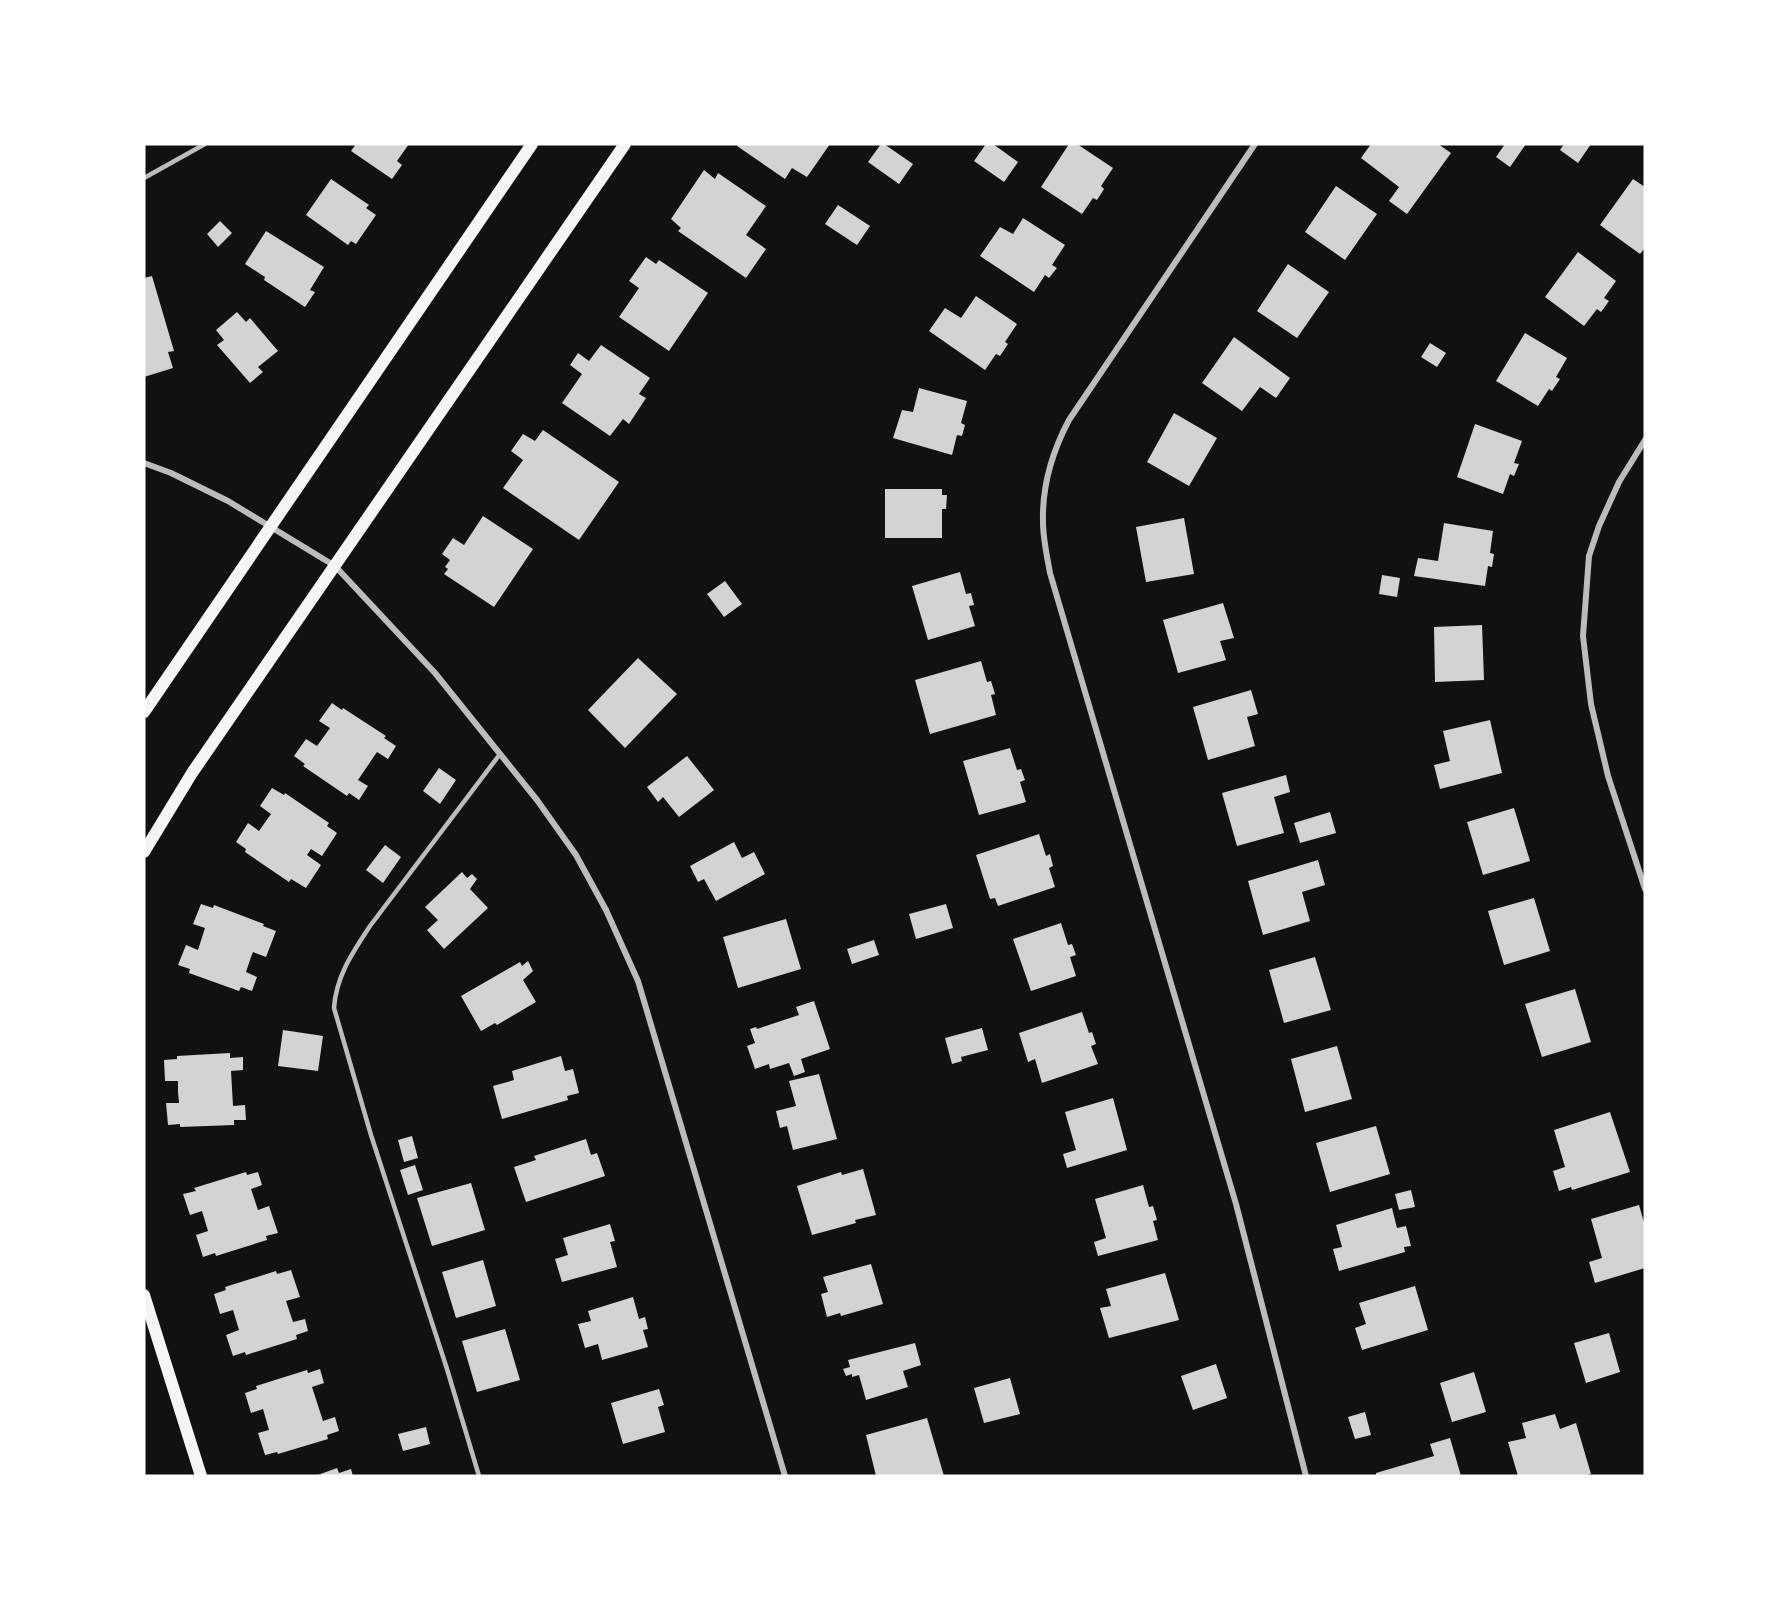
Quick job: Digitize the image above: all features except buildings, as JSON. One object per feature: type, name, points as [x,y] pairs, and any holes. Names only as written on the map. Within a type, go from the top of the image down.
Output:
[{"type":"main road","points":[[144,712],[532,144]]},
{"type":"main road","points":[[144,852],[192,772],[625,144]]},
{"type":"main road","points":[[144,1295],[201,1476]]},
{"type":"street","points":[[1255,144],[1069,420],[1056,444],[1048,469],[1043,522],[1050,573],[1236,1204],[1306,1476]]},
{"type":"street","points":[[1645,440],[1619,482],[1589,556],[1583,636],[1591,704],[1606,766],[1645,890]]},
{"type":"street","points":[[144,463],[171,472],[228,501],[335,566],[435,673],[537,800],[576,855],[606,910],[638,981],[785,1476]]},
{"type":"lane","points":[[144,178],[205,144]]},
{"type":"lane","points":[[479,1476],[447,1369],[371,1135],[334,1008],[335,990],[353,951],[500,754]]}]
